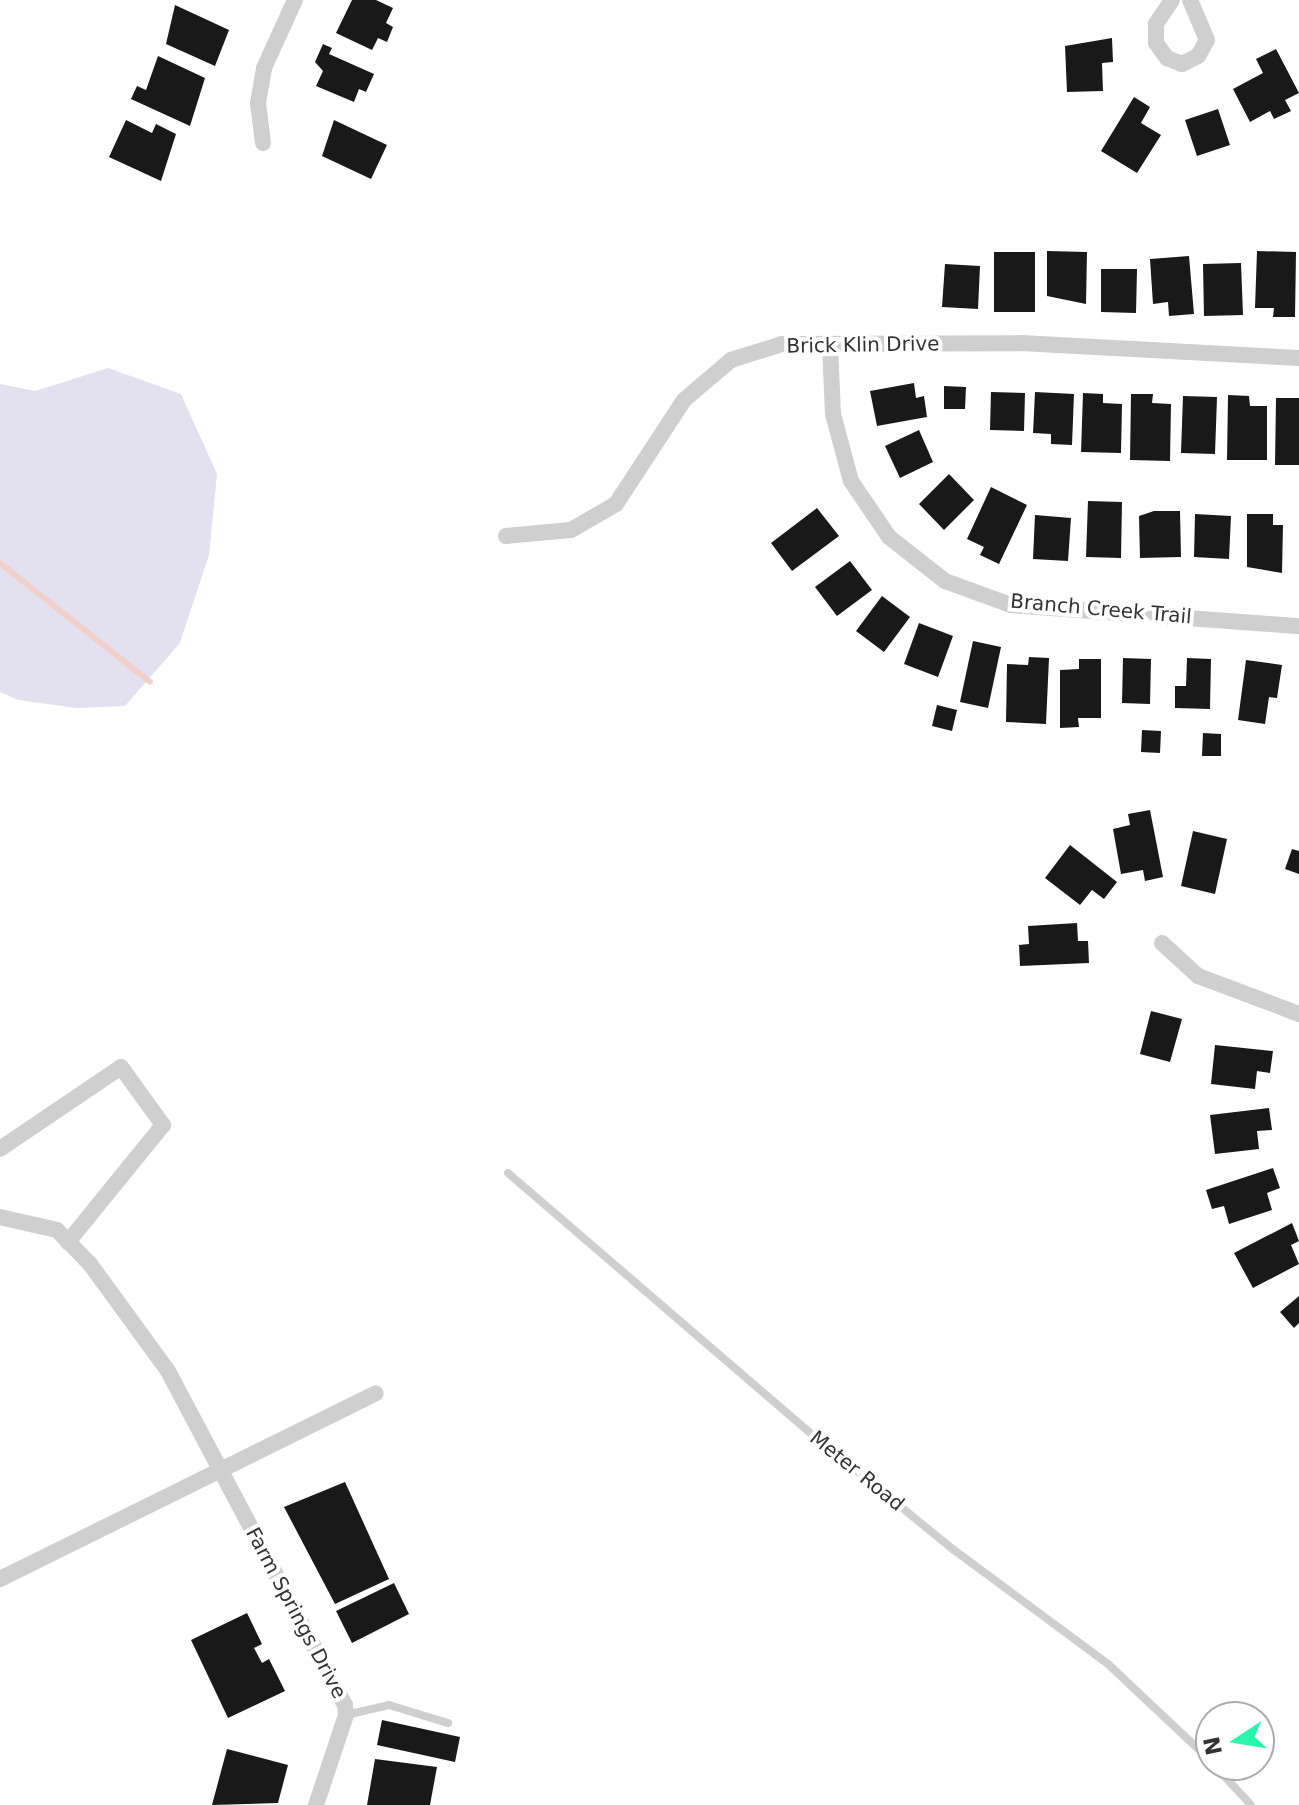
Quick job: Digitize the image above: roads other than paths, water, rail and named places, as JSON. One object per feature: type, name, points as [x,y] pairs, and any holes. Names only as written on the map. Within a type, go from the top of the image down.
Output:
[{"type":"street","points":[[263,143],[258,103],[264,68],[295,0]]},
{"type":"street","points":[[1172,0],[1156,24],[1156,43],[1167,58],[1182,64],[1198,56],[1207,40],[1190,0]]},
{"type":"street","name":"Brick Klin Drive","points":[[506,536],[571,530],[616,504],[684,400],[731,360],[782,344],[1021,343],[1299,358]]},
{"type":"street","name":"Branch Creek Trail","points":[[830,345],[833,414],[851,481],[889,537],[945,581],[1011,605],[1299,626]]},
{"type":"street","points":[[1162,943],[1198,976],[1299,1014]]},
{"type":"street","points":[[0,1149],[121,1067],[163,1125],[68,1242]]},
{"type":"street","points":[[0,1209],[0,1217]]},
{"type":"street","name":"Farm Springs Drive","points":[[0,1217],[57,1230],[168,1371],[346,1715],[316,1805]]},
{"type":"street","points":[[0,1579],[376,1393]]},
{"type":"lane","name":"Meter Road","points":[[508,1173],[837,1455],[1108,1664],[1195,1746]]},
{"type":"lane","points":[[346,1715],[389,1705],[448,1723]]},
{"type":"lane","name":"Meter Road","points":[[1229,1781],[1251,1805]]},
{"type":"waterway","points":[[0,563],[150,682]]}]
